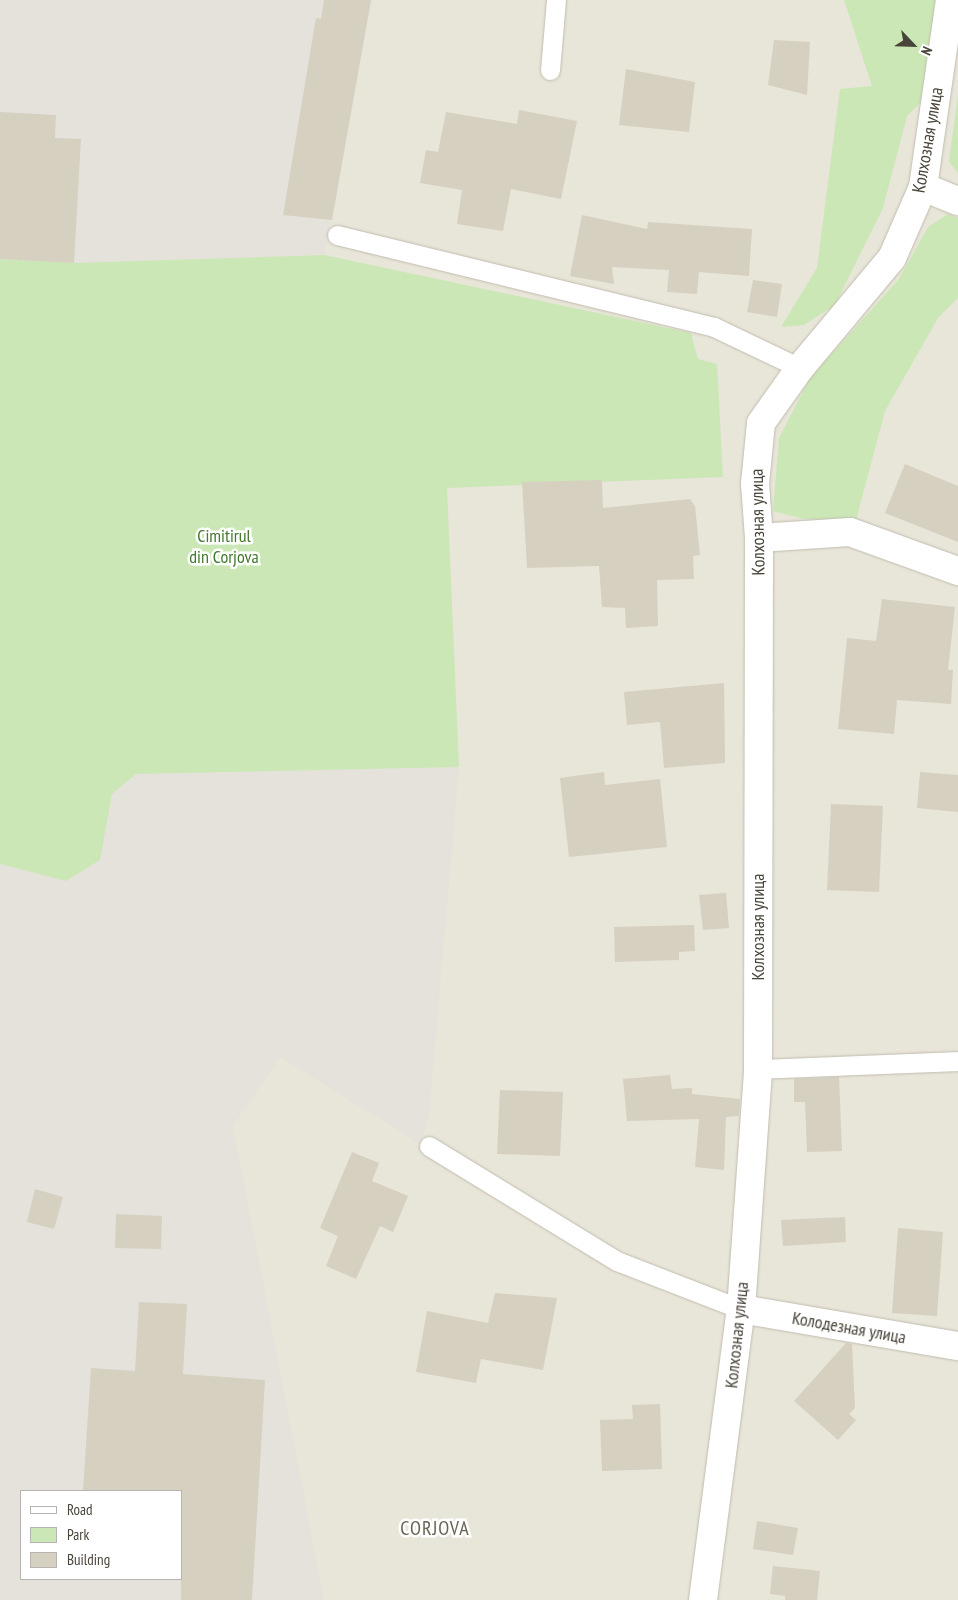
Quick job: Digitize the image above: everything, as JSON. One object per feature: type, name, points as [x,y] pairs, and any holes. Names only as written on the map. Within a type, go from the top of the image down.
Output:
[{"type":"street","name":"Колхозная улица","points":[[703,1600],[741,1308],[758,1069],[759,538],[754,484],[761,423],[800,368],[892,258],[923,188],[950,0]]},
{"type":"street","points":[[923,188],[958,201]]},
{"type":"street","points":[[759,538],[850,532],[958,571]]},
{"type":"street","name":"Колодезная улица","points":[[741,1308],[958,1346]]},
{"type":"lane","points":[[550,70],[556,0]]},
{"type":"lane","points":[[337,235],[714,327],[800,368]]},
{"type":"lane","points":[[758,1069],[958,1061]]},
{"type":"lane","points":[[429,1146],[617,1262],[741,1308]]},
{"type":"shaded area","name":"CORJOVA","points":[[0,0],[958,0],[958,1600],[0,1600]]},
{"type":"shaded area","points":[[0,0],[372,0],[324,255],[74,263],[0,259]]},
{"type":"shaded area","points":[[459,767],[429,1115],[420,1144],[280,1057],[233,1126],[324,1600],[0,1600],[0,864],[66,881],[100,860],[112,794],[136,774]]},
{"type":"green space","points":[[844,0],[938,0],[921,102],[907,116],[883,208],[835,305],[804,325],[781,327],[817,268],[840,89],[872,86]]},
{"type":"green space","points":[[958,94],[958,173],[949,162]]},
{"type":"green space","points":[[948,214],[958,218],[958,298],[938,318],[885,411],[856,520],[804,519],[773,511],[779,438],[810,378],[899,279],[928,227]]},
{"type":"green space","name":"Cimitirul din Corjova","points":[[324,255],[691,333],[698,359],[717,364],[723,477],[447,488],[459,767],[136,774],[112,794],[100,860],[66,881],[0,864],[0,259],[74,263]]},
{"type":"building","points":[[324,0],[371,0],[332,220],[283,215],[316,18],[321,19]]},
{"type":"building","points":[[774,40],[810,42],[807,95],[768,85]]},
{"type":"building","points":[[626,69],[695,82],[689,132],[619,125]]},
{"type":"building","points":[[519,110],[577,121],[561,199],[511,189],[503,231],[457,224],[462,190],[420,183],[426,150],[438,152],[446,112],[517,124]]},
{"type":"building","points":[[0,112],[56,115],[55,138],[81,139],[74,263],[0,259]]},
{"type":"building","points":[[582,215],[647,229],[648,222],[752,229],[749,276],[699,272],[697,294],[667,292],[669,270],[612,267],[614,284],[570,276]]},
{"type":"building","points":[[753,280],[782,284],[777,317],[747,312]]},
{"type":"building","points":[[905,464],[958,486],[958,542],[885,513]]},
{"type":"building","points":[[602,480],[603,508],[690,499],[695,506],[700,555],[693,556],[694,579],[657,580],[658,626],[626,628],[625,608],[602,607],[599,566],[527,568],[522,482]]},
{"type":"building","points":[[882,599],[955,607],[948,670],[953,670],[951,704],[897,700],[894,734],[838,729],[847,638],[876,641]]},
{"type":"building","points":[[724,683],[725,763],[664,768],[660,722],[627,725],[624,692]]},
{"type":"building","points":[[604,772],[605,785],[660,779],[667,847],[569,857],[560,778]]},
{"type":"building","points":[[920,772],[958,775],[958,812],[917,808]]},
{"type":"building","points":[[831,804],[883,806],[879,892],[827,890]]},
{"type":"building","points":[[726,893],[729,928],[703,930],[699,895]]},
{"type":"building","points":[[694,925],[695,951],[679,952],[679,960],[615,962],[614,927]]},
{"type":"building","points":[[670,1075],[672,1089],[692,1088],[692,1094],[740,1099],[739,1116],[726,1117],[724,1170],[695,1167],[699,1119],[627,1121],[623,1079]]},
{"type":"building","points":[[839,1077],[842,1151],[807,1152],[805,1102],[794,1102],[794,1079]]},
{"type":"building","points":[[500,1090],[563,1092],[560,1156],[497,1154]]},
{"type":"building","points":[[352,1152],[379,1163],[372,1181],[408,1196],[393,1232],[380,1226],[356,1279],[326,1266],[338,1236],[320,1228]]},
{"type":"building","points":[[35,1189],[63,1197],[54,1229],[27,1222]]},
{"type":"building","points":[[116,1214],[162,1216],[161,1249],[115,1248]]},
{"type":"building","points":[[845,1217],[846,1242],[783,1246],[781,1220]]},
{"type":"building","points":[[898,1228],[943,1232],[937,1316],[892,1313]]},
{"type":"building","points":[[495,1293],[557,1298],[543,1370],[481,1359],[476,1383],[416,1372],[427,1311],[488,1323]]},
{"type":"building","points":[[139,1302],[187,1304],[183,1374],[265,1380],[252,1600],[181,1600],[182,1490],[83,1490],[91,1368],[135,1371]]},
{"type":"building","points":[[846,1343],[852,1344],[855,1408],[849,1414],[856,1420],[838,1440],[794,1401]]},
{"type":"building","points":[[660,1404],[662,1469],[602,1471],[600,1420],[633,1419],[632,1405]]},
{"type":"building","points":[[757,1521],[798,1528],[793,1555],[753,1549]]},
{"type":"building","points":[[773,1566],[820,1571],[817,1600],[785,1600],[785,1596],[770,1594]]},
{"type":"district","name":"CORJOVA","points":[[435,1528]]}]
